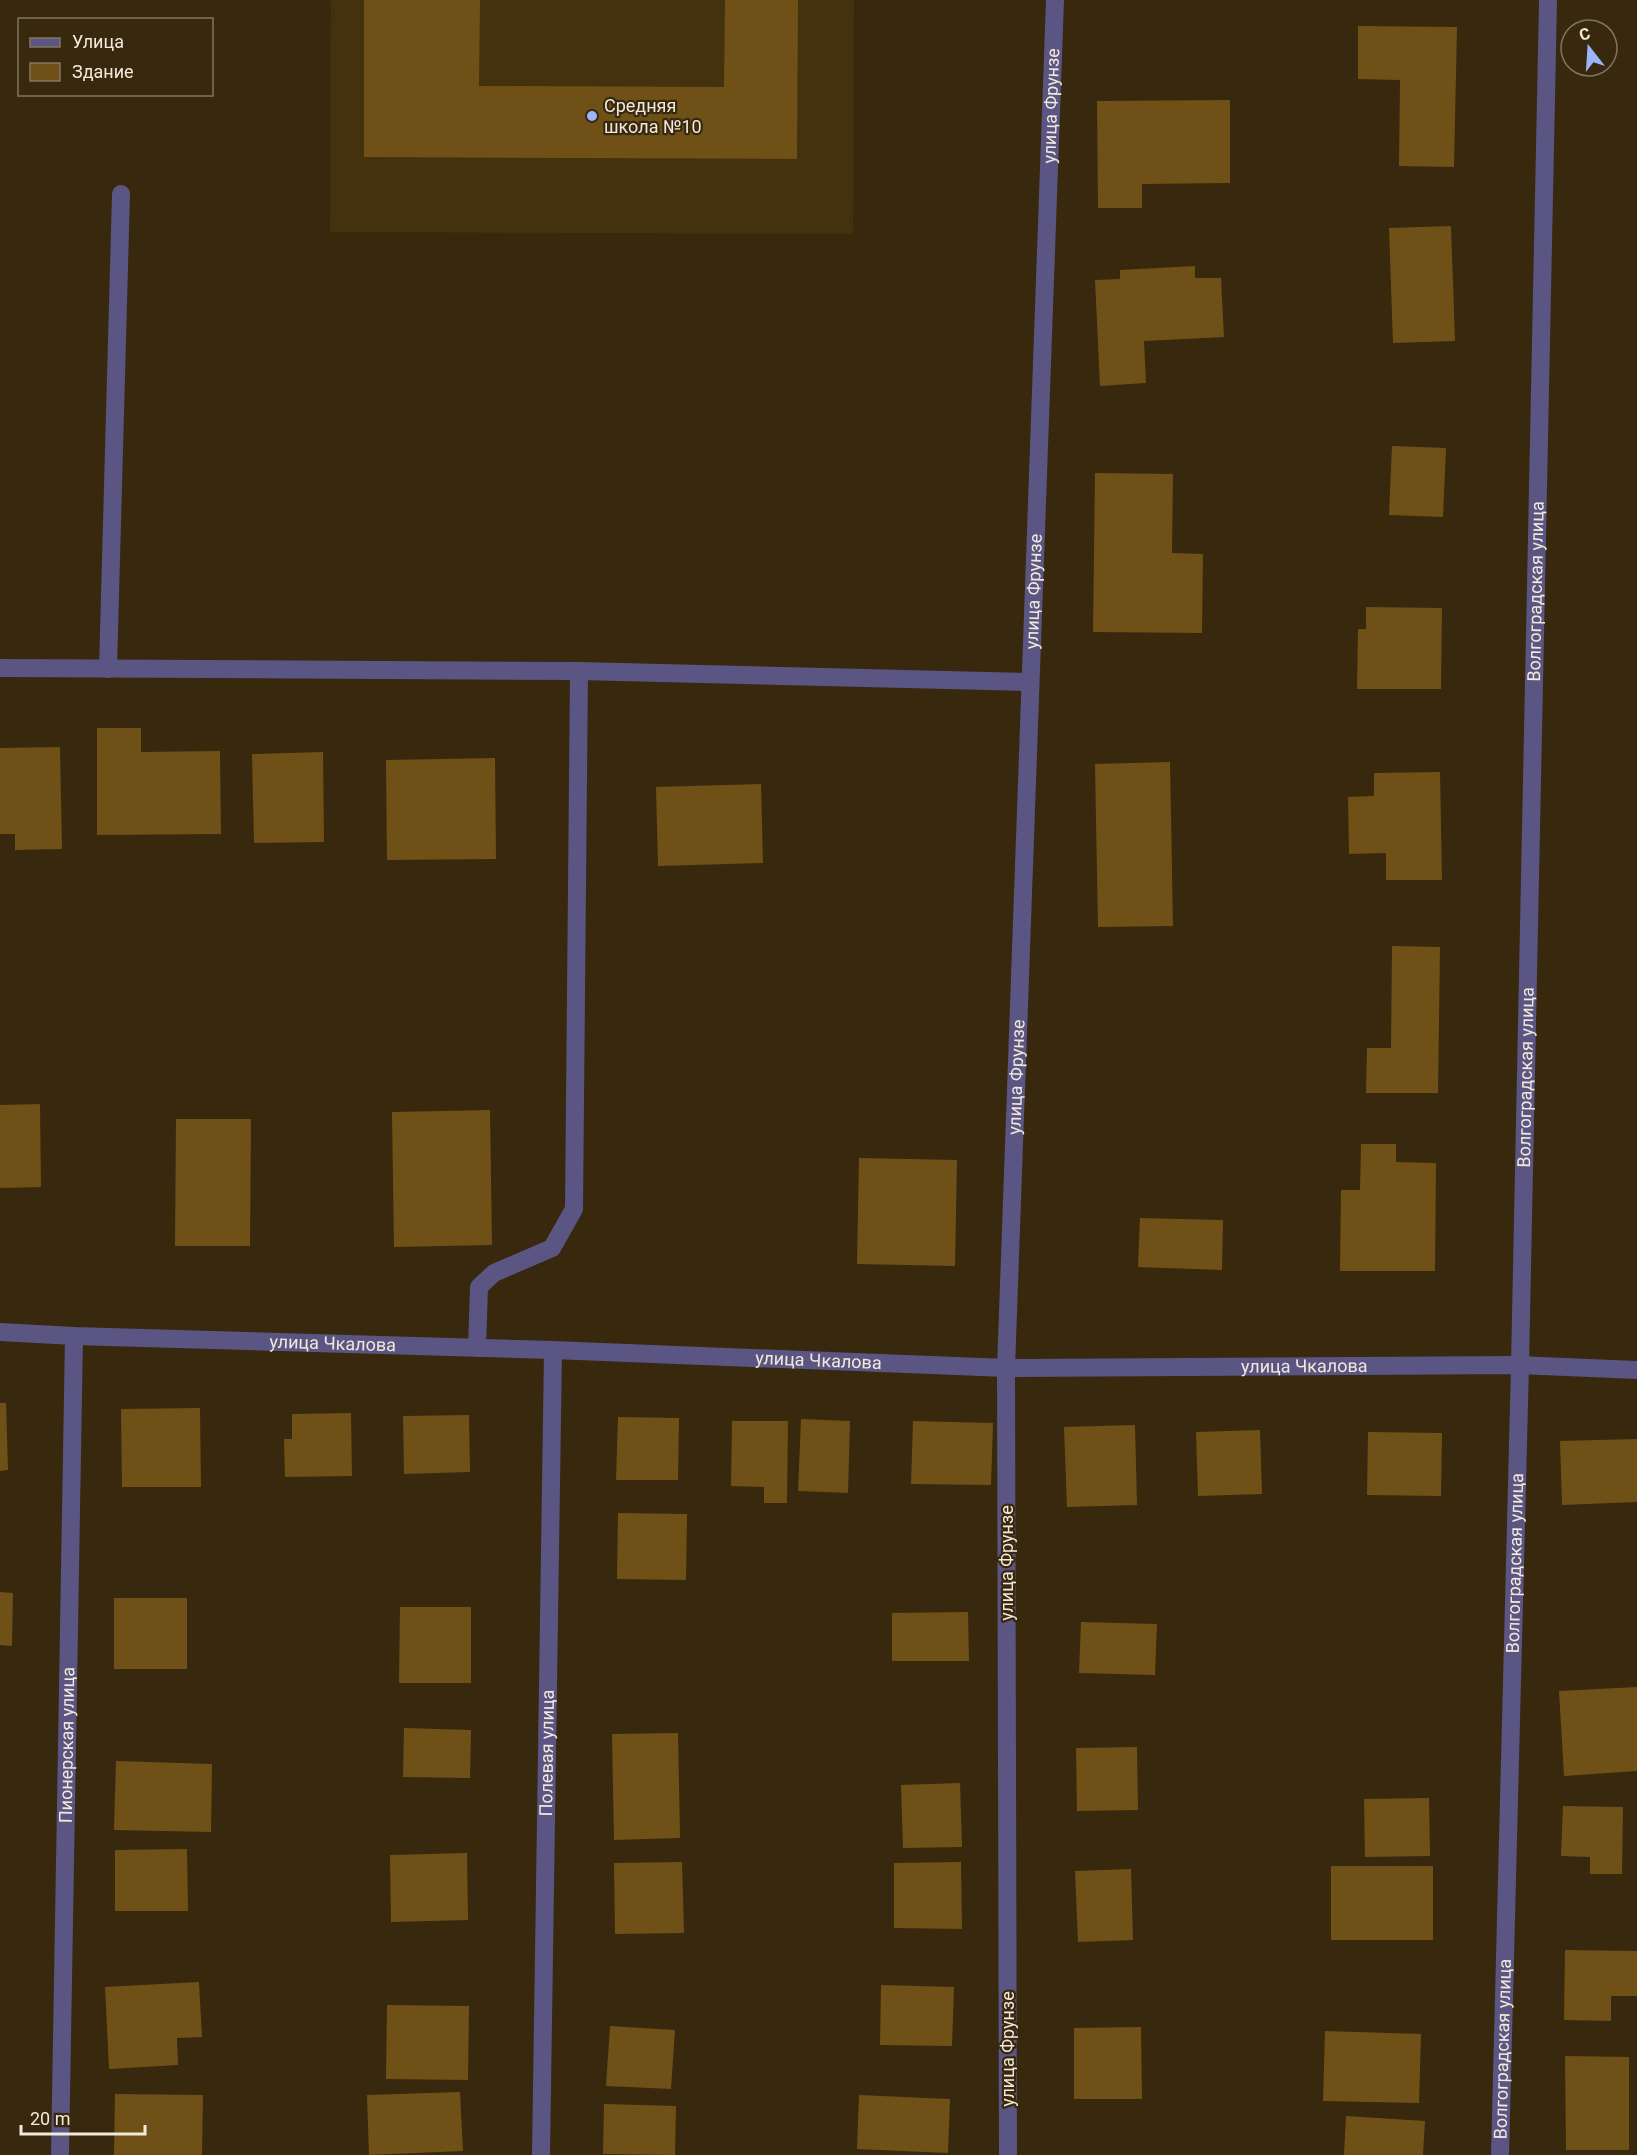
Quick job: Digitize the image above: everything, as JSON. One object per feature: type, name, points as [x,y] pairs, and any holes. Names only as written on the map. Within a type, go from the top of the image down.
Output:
[{"type":"street","name":"улица Фрунзе","points":[[1008,2155],[1006,1368],[1054,0]]},
{"type":"street","name":"Волгоградская улица","points":[[1500,2155],[1520,1365],[1548,0]]},
{"type":"street","points":[[108,669],[121,195]]},
{"type":"street","points":[[0,668],[579,671],[1030,682]]},
{"type":"street","points":[[477,1348],[479,1287],[494,1273],[552,1248],[574,1209],[579,671]]},
{"type":"street","name":"улица Чкалова","points":[[0,1332],[1006,1368],[1520,1365],[1637,1370]]},
{"type":"street","name":"Пионерская улица","points":[[60,2155],[74,1336]]},
{"type":"street","name":"Полевая улица","points":[[541,2155],[553,1350]]},
{"type":"shaded area","name":"Средняя школа №10","points":[[331,0],[854,0],[853,234],[330,232]]},
{"type":"building","points":[[364,0],[480,0],[479,86],[724,87],[725,0],[798,0],[797,159],[364,157]]},
{"type":"building","points":[[1358,26],[1457,27],[1454,167],[1399,166],[1400,80],[1358,79]]},
{"type":"building","points":[[1230,100],[1230,183],[1142,184],[1142,208],[1098,208],[1097,101]]},
{"type":"building","points":[[1451,226],[1455,341],[1393,343],[1389,228]]},
{"type":"building","points":[[1195,266],[1195,278],[1221,278],[1224,337],[1144,341],[1146,383],[1100,386],[1095,280],[1120,279],[1120,270]]},
{"type":"building","points":[[1392,446],[1446,448],[1443,517],[1389,515]]},
{"type":"building","points":[[1095,473],[1173,474],[1172,553],[1203,554],[1202,633],[1093,632]]},
{"type":"building","points":[[1366,607],[1442,608],[1441,689],[1357,689],[1358,629],[1366,629]]},
{"type":"building","points":[[97,728],[141,728],[141,752],[220,751],[221,834],[97,835]]},
{"type":"building","points":[[60,747],[62,849],[15,850],[15,834],[0,834],[0,748]]},
{"type":"building","points":[[323,752],[324,842],[254,843],[252,754]]},
{"type":"building","points":[[495,758],[496,859],[387,860],[386,760]]},
{"type":"building","points":[[1170,762],[1173,926],[1098,927],[1095,764]]},
{"type":"building","points":[[1440,772],[1442,880],[1386,880],[1386,853],[1349,854],[1348,797],[1374,796],[1374,773]]},
{"type":"building","points":[[761,784],[763,863],[658,866],[656,787]]},
{"type":"building","points":[[1392,946],[1440,947],[1438,1093],[1366,1093],[1367,1048],[1391,1048]]},
{"type":"building","points":[[40,1104],[41,1187],[0,1188],[0,1105]]},
{"type":"building","points":[[490,1110],[492,1245],[394,1247],[392,1112]]},
{"type":"building","points":[[176,1119],[251,1119],[250,1246],[175,1246]]},
{"type":"building","points":[[1361,1144],[1396,1144],[1396,1162],[1436,1163],[1435,1271],[1340,1271],[1341,1190],[1360,1190]]},
{"type":"building","points":[[859,1158],[957,1160],[955,1266],[857,1264]]},
{"type":"building","points":[[1140,1218],[1223,1220],[1222,1270],[1138,1267]]},
{"type":"building","points":[[0,1403],[6,1403],[8,1470],[0,1471]]},
{"type":"building","points":[[200,1408],[201,1487],[122,1487],[121,1409]]},
{"type":"building","points":[[351,1413],[352,1476],[285,1477],[284,1439],[292,1439],[292,1414]]},
{"type":"building","points":[[469,1415],[470,1472],[404,1474],[403,1416]]},
{"type":"building","points":[[618,1417],[679,1418],[678,1480],[616,1480]]},
{"type":"building","points":[[801,1419],[850,1421],[848,1493],[798,1491]]},
{"type":"building","points":[[732,1421],[788,1421],[787,1503],[764,1503],[764,1487],[731,1486]]},
{"type":"building","points":[[913,1421],[993,1423],[991,1485],[911,1484]]},
{"type":"building","points":[[1135,1425],[1137,1505],[1067,1507],[1064,1427]]},
{"type":"building","points":[[1260,1430],[1262,1494],[1198,1496],[1196,1432]]},
{"type":"building","points":[[1368,1432],[1442,1433],[1441,1496],[1367,1495]]},
{"type":"building","points":[[1637,1439],[1637,1502],[1562,1505],[1560,1441]]},
{"type":"building","points":[[618,1513],[687,1514],[686,1580],[617,1579]]},
{"type":"building","points":[[0,1592],[13,1593],[12,1646],[0,1645]]},
{"type":"building","points":[[114,1598],[187,1598],[187,1669],[114,1669]]},
{"type":"building","points":[[400,1607],[471,1607],[471,1683],[399,1683]]},
{"type":"building","points":[[968,1612],[969,1661],[892,1661],[892,1613]]},
{"type":"building","points":[[1081,1622],[1157,1624],[1155,1675],[1079,1673]]},
{"type":"building","points":[[1637,1687],[1637,1771],[1564,1776],[1559,1691]]},
{"type":"building","points":[[404,1728],[471,1730],[470,1778],[403,1777]]},
{"type":"building","points":[[678,1733],[680,1838],[614,1840],[612,1734]]},
{"type":"building","points":[[1137,1747],[1138,1810],[1077,1811],[1076,1748]]},
{"type":"building","points":[[116,1761],[212,1764],[211,1832],[114,1830]]},
{"type":"building","points":[[960,1783],[962,1847],[903,1848],[901,1785]]},
{"type":"building","points":[[1429,1798],[1430,1856],[1365,1857],[1364,1799]]},
{"type":"building","points":[[1563,1806],[1623,1807],[1622,1874],[1590,1874],[1590,1857],[1561,1856]]},
{"type":"building","points":[[187,1849],[188,1911],[115,1911],[115,1850]]},
{"type":"building","points":[[467,1853],[468,1920],[391,1922],[390,1855]]},
{"type":"building","points":[[682,1862],[684,1933],[615,1934],[614,1863]]},
{"type":"building","points":[[961,1862],[962,1929],[894,1928],[894,1863]]},
{"type":"building","points":[[1331,1866],[1433,1866],[1433,1940],[1331,1940]]},
{"type":"building","points":[[1131,1869],[1133,1940],[1078,1942],[1075,1871]]},
{"type":"building","points":[[1565,1950],[1637,1951],[1637,1996],[1611,1996],[1611,2021],[1564,2020]]},
{"type":"building","points":[[199,1982],[202,2037],[177,2038],[178,2065],[109,2069],[105,1987]]},
{"type":"building","points":[[881,1985],[954,1987],[952,2046],[880,2045]]},
{"type":"building","points":[[387,2005],[469,2006],[468,2080],[386,2079]]},
{"type":"building","points":[[610,2026],[675,2030],[671,2089],[606,2086]]},
{"type":"building","points":[[1141,2027],[1142,2099],[1074,2099],[1074,2028]]},
{"type":"building","points":[[1325,2031],[1421,2034],[1419,2103],[1323,2101]]},
{"type":"building","points":[[1565,2056],[1629,2057],[1629,2150],[1566,2150]]},
{"type":"building","points":[[460,2092],[463,2151],[369,2155],[367,2095]]},
{"type":"building","points":[[115,2094],[203,2095],[202,2155],[114,2155]]},
{"type":"building","points":[[859,2095],[950,2099],[948,2153],[857,2149]]},
{"type":"building","points":[[604,2104],[676,2106],[675,2155],[603,2154]]},
{"type":"building","points":[[1346,2116],[1425,2121],[1423,2155],[1344,2155]]},
{"type":"place","name":"Средняя школа №10","points":[[592,116]]}]
